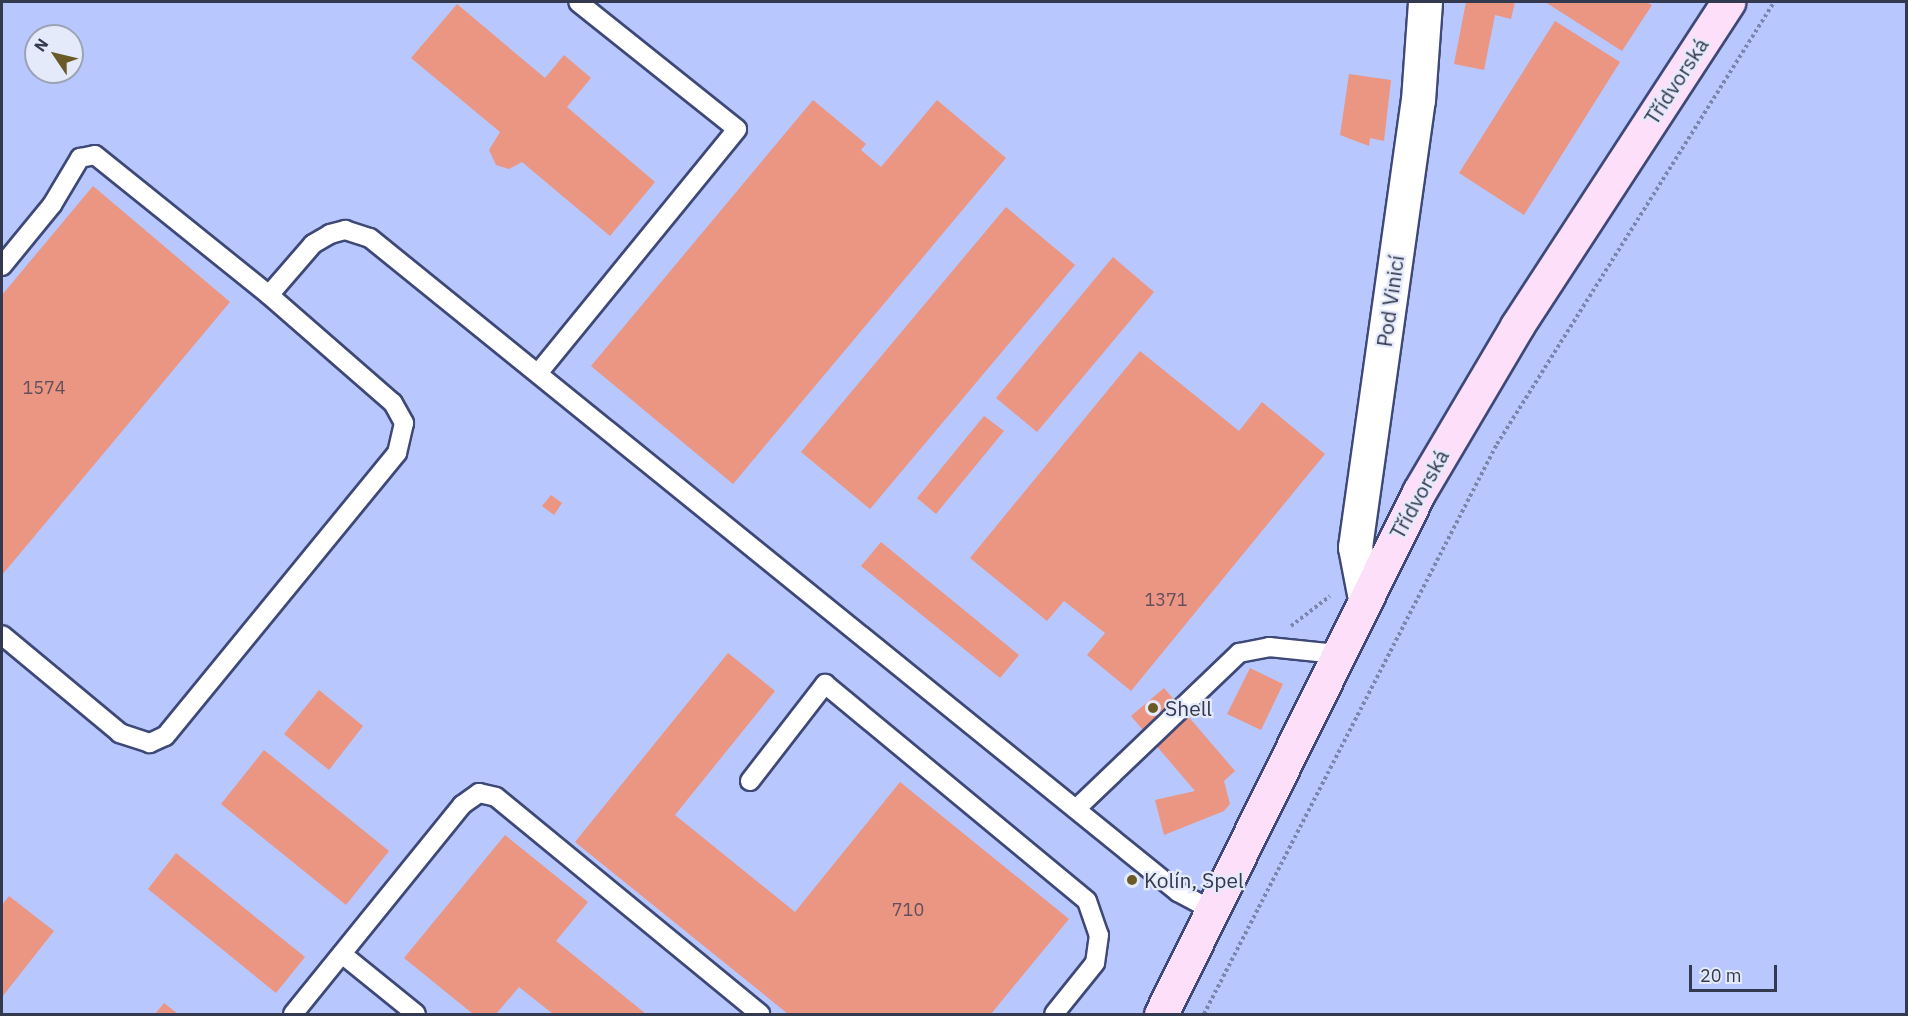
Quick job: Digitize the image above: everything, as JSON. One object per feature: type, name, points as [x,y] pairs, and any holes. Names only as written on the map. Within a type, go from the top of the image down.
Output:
[{"type":"main road","name":"Třídvorská","points":[[1161,1014],[1336,654],[1419,492],[1517,326],[1728,2]]},
{"type":"street","name":"Pod Vinicí","points":[[1365,599],[1355,547],[1419,100],[1425,2]]},
{"type":"lane","points":[[539,372],[737,129],[578,2]]},
{"type":"lane","points":[[2,266],[87,153],[269,295],[400,412],[403,431],[397,453],[165,736],[150,743],[120,733],[2,634]]},
{"type":"lane","points":[[269,295],[313,244],[330,234],[356,232],[384,247],[1178,892],[1213,911]]},
{"type":"lane","points":[[1076,809],[1239,653],[1269,648],[1336,654]]},
{"type":"lane","points":[[750,781],[825,684],[1087,901],[1099,935],[1095,963],[1054,1014]]},
{"type":"lane","points":[[293,1014],[462,805],[479,793],[496,797],[760,1014]]},
{"type":"lane","points":[[342,954],[416,1014]]},
{"type":"path","points":[[1204,1014],[1497,444],[1774,2]]},
{"type":"path","points":[[1287,629],[1328,599],[1334,589]]},
{"type":"building","points":[[1466,2],[1515,2],[1511,19],[1495,15],[1484,70],[1454,64]]},
{"type":"building","points":[[1545,2],[1646,2],[1652,5],[1622,51]]},
{"type":"building","points":[[457,4],[545,78],[564,55],[591,78],[567,107],[655,182],[610,236],[522,162],[509,169],[496,165],[489,150],[500,132],[411,58]]},
{"type":"building","points":[[1555,21],[1620,62],[1524,215],[1459,173]]},
{"type":"building","points":[[1349,74],[1391,80],[1384,141],[1370,138],[1369,146],[1340,135]]},
{"type":"building","points":[[813,100],[866,144],[861,150],[881,167],[937,100],[1006,158],[733,484],[591,366]]},
{"type":"building","points":[[93,186],[230,302],[2,575],[2,295]]},
{"type":"building","points":[[1006,207],[1075,265],[870,509],[801,452]]},
{"type":"building","points":[[1113,257],[1154,292],[1037,432],[996,398]]},
{"type":"building","points":[[1140,351],[1239,431],[1262,402],[1325,454],[1131,691],[1087,655],[1105,633],[1064,601],[1047,621],[970,558]]},
{"type":"building","points":[[984,416],[1004,431],[936,514],[917,498]]},
{"type":"building","points":[[551,495],[562,503],[554,515],[542,506]]},
{"type":"building","points":[[881,542],[1019,655],[1000,678],[861,566]]},
{"type":"building","points":[[728,653],[775,691],[675,815],[795,912],[900,782],[1069,919],[991,1014],[788,1014],[575,842]]},
{"type":"building","points":[[1250,668],[1283,684],[1261,730],[1227,714]]},
{"type":"building","points":[[1164,688],[1235,771],[1224,781],[1230,804],[1224,811],[1164,835],[1155,800],[1195,791],[1131,716]]},
{"type":"building","points":[[319,690],[363,726],[329,770],[284,734]]},
{"type":"building","points":[[264,750],[389,851],[346,905],[221,804]]},
{"type":"building","points":[[505,835],[588,902],[556,941],[646,1014],[553,1014],[519,987],[496,1014],[473,1014],[404,958]]},
{"type":"building","points":[[176,853],[305,957],[276,993],[148,889]]},
{"type":"building","points":[[9,896],[54,931],[2,997],[2,905]]},
{"type":"building","points":[[164,1003],[178,1014],[155,1014]]},
{"type":"place","name":"Shell","points":[[1153,708]]},
{"type":"place","name":"Kolín, Spel","points":[[1132,880]]}]
